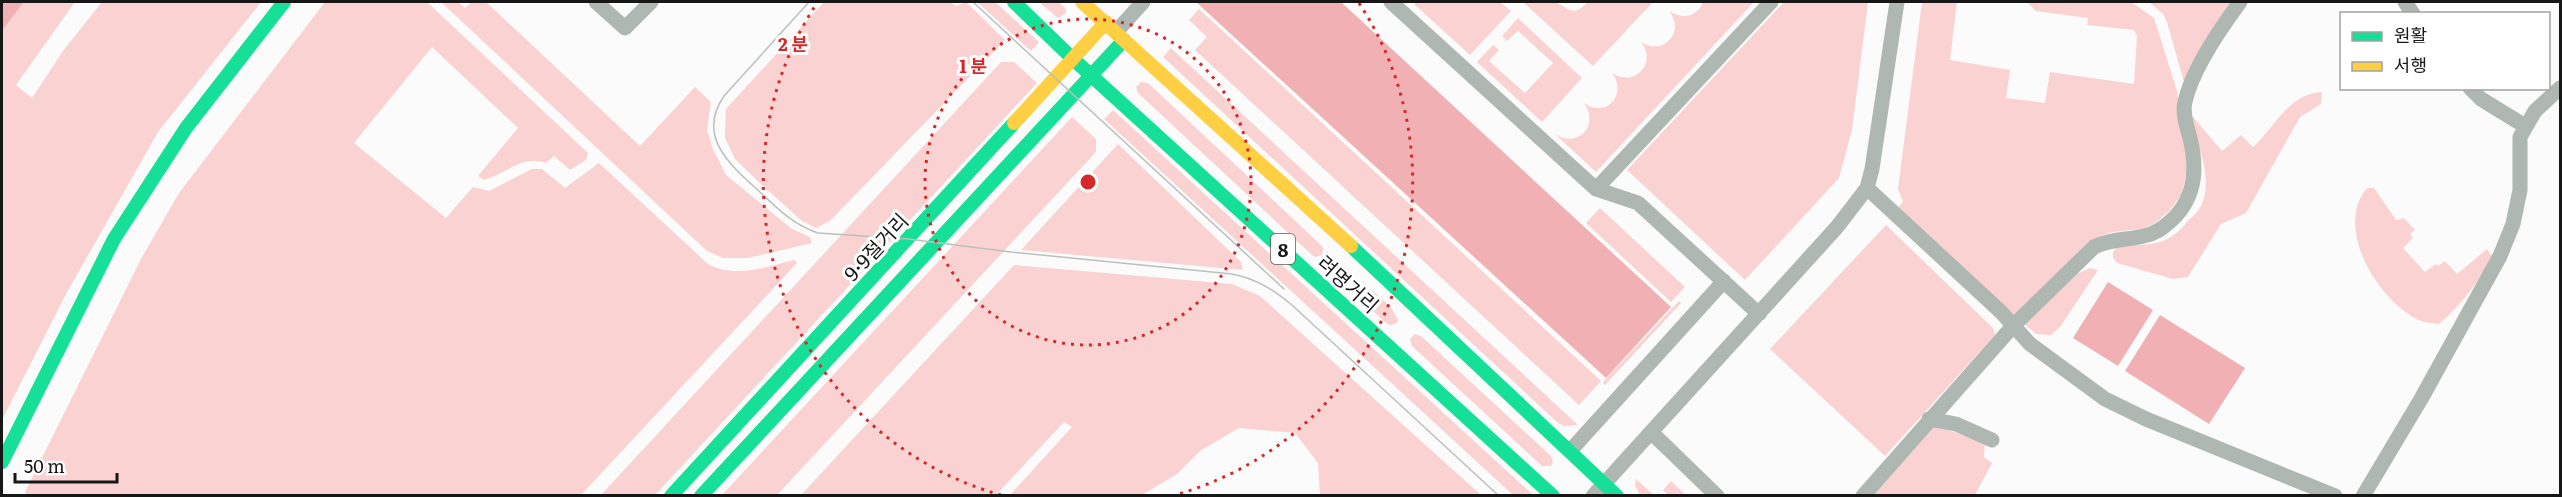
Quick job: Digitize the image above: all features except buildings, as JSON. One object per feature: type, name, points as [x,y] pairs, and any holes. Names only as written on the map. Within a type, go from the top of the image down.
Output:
[{"type":"main road","points":[[2,462],[114,239],[186,128],[284,2]]},
{"type":"main road","name":"려명거리","points":[[1014,2],[1072,58],[1553,495]]},
{"type":"main road","name":"려명거리","points":[[1082,2],[1329,225],[1617,495]]},
{"type":"main road","name":"9·9절거리","points":[[671,495],[1072,58],[1115,31]]},
{"type":"main road","name":"9·9절거리","points":[[701,495],[1091,75],[1115,31]]},
{"type":"street","points":[[596,2],[625,28],[651,2]]},
{"type":"street","points":[[1115,31],[1143,2]]},
{"type":"street","points":[[1391,2],[1596,189],[1638,203],[1759,314]]},
{"type":"street","points":[[1596,189],[1771,2]]},
{"type":"street","points":[[1593,495],[1844,219],[1867,188],[1877,144],[1897,2]]},
{"type":"street","points":[[1863,495],[2013,326],[2094,247],[2106,241],[2144,237],[2173,219],[2188,199],[2194,183],[2195,160],[2184,105],[2203,60],[2240,2]]},
{"type":"street","points":[[2363,495],[2421,399],[2500,256],[2513,224],[2520,190],[2520,137],[2535,111],[2560,88]]},
{"type":"street","points":[[2472,90],[2481,99],[2525,126]]},
{"type":"street","points":[[1867,188],[2001,312],[2045,357],[2105,399],[2146,420],[2335,495]]},
{"type":"street","points":[[1570,451],[1724,281]]},
{"type":"street","points":[[1929,419],[1956,424],[1992,440]]},
{"type":"street","points":[[1651,432],[1718,495]]},
{"type":"shaded area","points":[[1550,1],[1573,11],[1588,2],[1653,2],[1593,66],[1523,2]]},
{"type":"shaded area","points":[[2,2],[24,2],[2,31]]},
{"type":"shaded area","points":[[24,2],[75,2],[16,85],[32,98],[63,51],[102,2],[261,2],[158,132],[66,294],[2,420],[2,31]]},
{"type":"shaded area","points":[[325,2],[427,2],[588,153],[586,160],[570,170],[554,156],[546,163],[530,161],[522,163],[484,180],[478,176],[518,128],[432,47],[354,143],[446,218],[473,187],[489,191],[532,169],[542,169],[565,188],[599,163],[709,265],[720,269],[741,271],[794,260],[797,263],[581,495],[28,495],[25,492],[141,259],[179,193]]},
{"type":"shaded area","points":[[441,2],[458,2],[465,8],[472,2],[486,2],[640,146],[695,87],[711,102],[707,130],[713,149],[726,175],[792,229],[810,237],[812,243],[748,258],[723,258],[707,251]]},
{"type":"shaded area","points":[[824,2],[950,2],[956,6],[966,2],[1005,40],[830,221],[816,228],[802,221],[735,159],[725,138],[726,109]]},
{"type":"shaded area","points":[[977,2],[995,2],[1039,42],[1031,51]]},
{"type":"shaded area","points":[[1039,2],[1059,2],[1066,9],[1066,13],[1058,18]]},
{"type":"shaded area","points":[[1196,2],[1341,2],[1671,307],[1606,378]]},
{"type":"shaded area","points":[[1416,2],[1500,2],[1511,11],[1470,55],[1414,4]]},
{"type":"shaded area","points":[[1703,2],[1754,2],[1596,172],[1555,134],[1571,139],[1579,137],[1588,126],[1588,111],[1584,103],[1600,108],[1612,102],[1617,89],[1612,73],[1620,77],[1628,77],[1641,71],[1647,58],[1646,50],[1641,42],[1649,46],[1664,44],[1670,40],[1675,27],[1674,19],[1669,11],[1679,16],[1689,16],[1697,11]]},
{"type":"shaded area","points":[[1784,2],[1868,2],[1852,130],[1839,178],[1745,280],[1627,170]]},
{"type":"shaded area","points":[[1922,2],[1957,2],[1950,60],[2010,70],[2006,98],[2045,103],[2050,72],[2134,84],[2137,36],[2134,30],[2087,25],[2088,18],[2036,11],[2027,2],[2131,2],[2154,18],[2177,91],[2189,159],[2182,194],[2169,211],[2155,223],[2141,229],[2112,232],[2098,237],[2074,257],[2016,317],[1898,208],[1903,202],[1898,189]]},
{"type":"shaded area","points":[[2149,2],[2231,2],[2184,82],[2167,22],[2163,14]]},
{"type":"shaded area","points":[[1199,9],[1601,381],[1579,405],[1195,50],[1207,37],[1189,20]]},
{"type":"shaded area","points":[[1518,18],[1582,78],[1542,122],[1477,62],[1493,45],[1499,50],[1489,61],[1525,93],[1553,63],[1518,31],[1507,41],[1502,36]]},
{"type":"shaded area","points":[[1171,48],[1578,425],[1563,426],[1557,422],[1163,57]]},
{"type":"shaded area","points":[[1001,62],[1014,62],[1037,83],[655,495],[600,496]]},
{"type":"shaded area","points":[[1141,82],[1148,83],[1321,245],[1322,255],[1315,257],[1312,255],[1138,93],[1136,87]]},
{"type":"shaded area","points":[[2322,92],[2321,104],[2300,117],[2246,213],[2221,224],[2188,277],[2173,279],[2117,263],[2113,258],[2113,252],[2118,246],[2160,242],[2180,230],[2201,206],[2206,185],[2203,162],[2190,120],[2193,117],[2222,151],[2241,135],[2253,147],[2291,105],[2300,98]]},
{"type":"shaded area","points":[[1113,110],[1533,495],[1513,495],[1104,119]]},
{"type":"shaded area","points":[[1072,117],[1096,139],[1096,152],[777,495],[722,495]]},
{"type":"shaded area","points":[[1118,144],[1241,262],[1243,270],[1021,250]]},
{"type":"shaded area","points":[[2367,188],[2374,188],[2396,220],[2404,218],[2415,230],[2410,234],[2413,238],[2403,248],[2425,272],[2445,261],[2457,274],[2487,249],[2492,256],[2469,293],[2439,324],[2421,321],[2405,312],[2376,282],[2358,243],[2355,223],[2358,204]]},
{"type":"shaded area","points":[[1600,208],[1685,287],[1671,302],[1586,223]]},
{"type":"shaded area","points":[[1886,225],[1993,328],[1995,335],[1885,456],[1770,349]]},
{"type":"shaded area","points":[[1014,265],[1232,284],[1260,296],[1481,495],[1320,495],[1318,463],[1295,433],[1239,428],[1200,451],[1177,474],[1142,495],[1010,495],[1072,427],[1064,422],[996,495],[801,495]]},
{"type":"shaded area","points":[[2090,268],[2098,270],[2060,327],[2051,335],[2036,334],[2024,324],[2077,274]]},
{"type":"shaded area","points":[[2108,282],[2153,310],[2118,366],[2073,338]]},
{"type":"shaded area","points":[[1360,285],[1377,294],[1388,305],[1396,315],[1397,323],[1387,324],[1358,297],[1356,290]]},
{"type":"shaded area","points":[[1679,301],[1681,303],[1605,385],[1603,382]]},
{"type":"shaded area","points":[[2160,315],[2245,368],[2209,424],[2125,371]]},
{"type":"shaded area","points":[[1415,334],[1421,336],[1551,456],[1553,462],[1551,466],[1542,466],[1412,346],[1410,339]]},
{"type":"shaded area","points":[[1934,425],[1985,443],[1984,457],[1992,463],[1975,495],[1871,496]]},
{"type":"shaded area","points":[[1636,479],[1654,495],[1640,495],[1635,486]]},
{"type":"shaded area","points":[[1671,481],[1686,495],[1668,495],[1663,490]]},
{"type":"tram line","points":[[809,2],[724,96],[716,111],[714,125],[716,138],[729,162],[787,216],[818,233],[908,239],[1011,252],[1232,274],[1257,282],[1293,306],[1499,496]]},
{"type":"tram line","points":[[973,2],[1284,289]]},
{"type":"traffic: fast","points":[[2,462],[114,239],[186,128],[284,2]]},
{"type":"traffic: fast","points":[[1014,2],[1072,58],[1553,496]]},
{"type":"traffic: fast","points":[[701,496],[1124,40]]},
{"type":"traffic: fast","points":[[671,496],[1014,123]]},
{"type":"traffic: fast","points":[[1351,246],[1617,496]]},
{"type":"traffic: slow","points":[[1082,2],[1351,246]]},
{"type":"traffic: slow","points":[[1014,123],[1106,22]]}]
